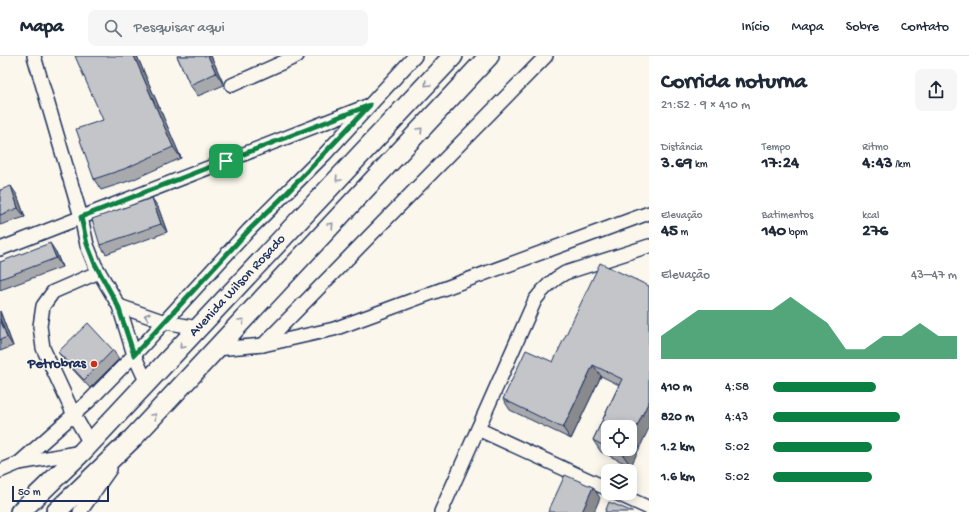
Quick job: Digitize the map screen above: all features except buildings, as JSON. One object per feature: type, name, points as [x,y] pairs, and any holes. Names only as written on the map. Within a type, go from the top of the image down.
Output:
[{"type":"highway","name":"Avenida Wilson Rosado","points":[[20,512],[86,447],[147,383],[453,56]]},
{"type":"highway","name":"Avenida Wilson Rosado","points":[[56,512],[132,439],[489,56]]},
{"type":"street","points":[[34,56],[81,217],[87,244],[99,272],[118,306],[134,355],[147,383]]},
{"type":"street","points":[[232,85],[297,56]]},
{"type":"street","points":[[263,345],[546,56]]},
{"type":"street","points":[[19,463],[74,415],[134,355],[166,322],[200,282],[249,230],[288,192],[413,57]]},
{"type":"street","points":[[0,250],[370,105]]},
{"type":"street","points":[[216,349],[263,345],[334,329],[649,213]]},
{"type":"street","points":[[441,512],[535,300],[546,287],[565,273],[649,246]]},
{"type":"street","points":[[0,471],[19,463],[86,447],[74,415],[43,348],[40,326],[43,306],[53,292],[99,272]]},
{"type":"street","points":[[118,306],[166,322],[198,328]]},
{"type":"street","points":[[478,429],[601,486]]},
{"type":"street","points":[[80,512],[132,439]]},
{"type":"street","points":[[631,500],[649,508]]},
{"type":"place","name":"Petrobras","points":[[94,364]]},
{"type":"route","points":[[370,105],[324,155],[249,230],[134,355],[118,306],[95,264],[87,244],[81,217],[226,161],[370,105]]}]
